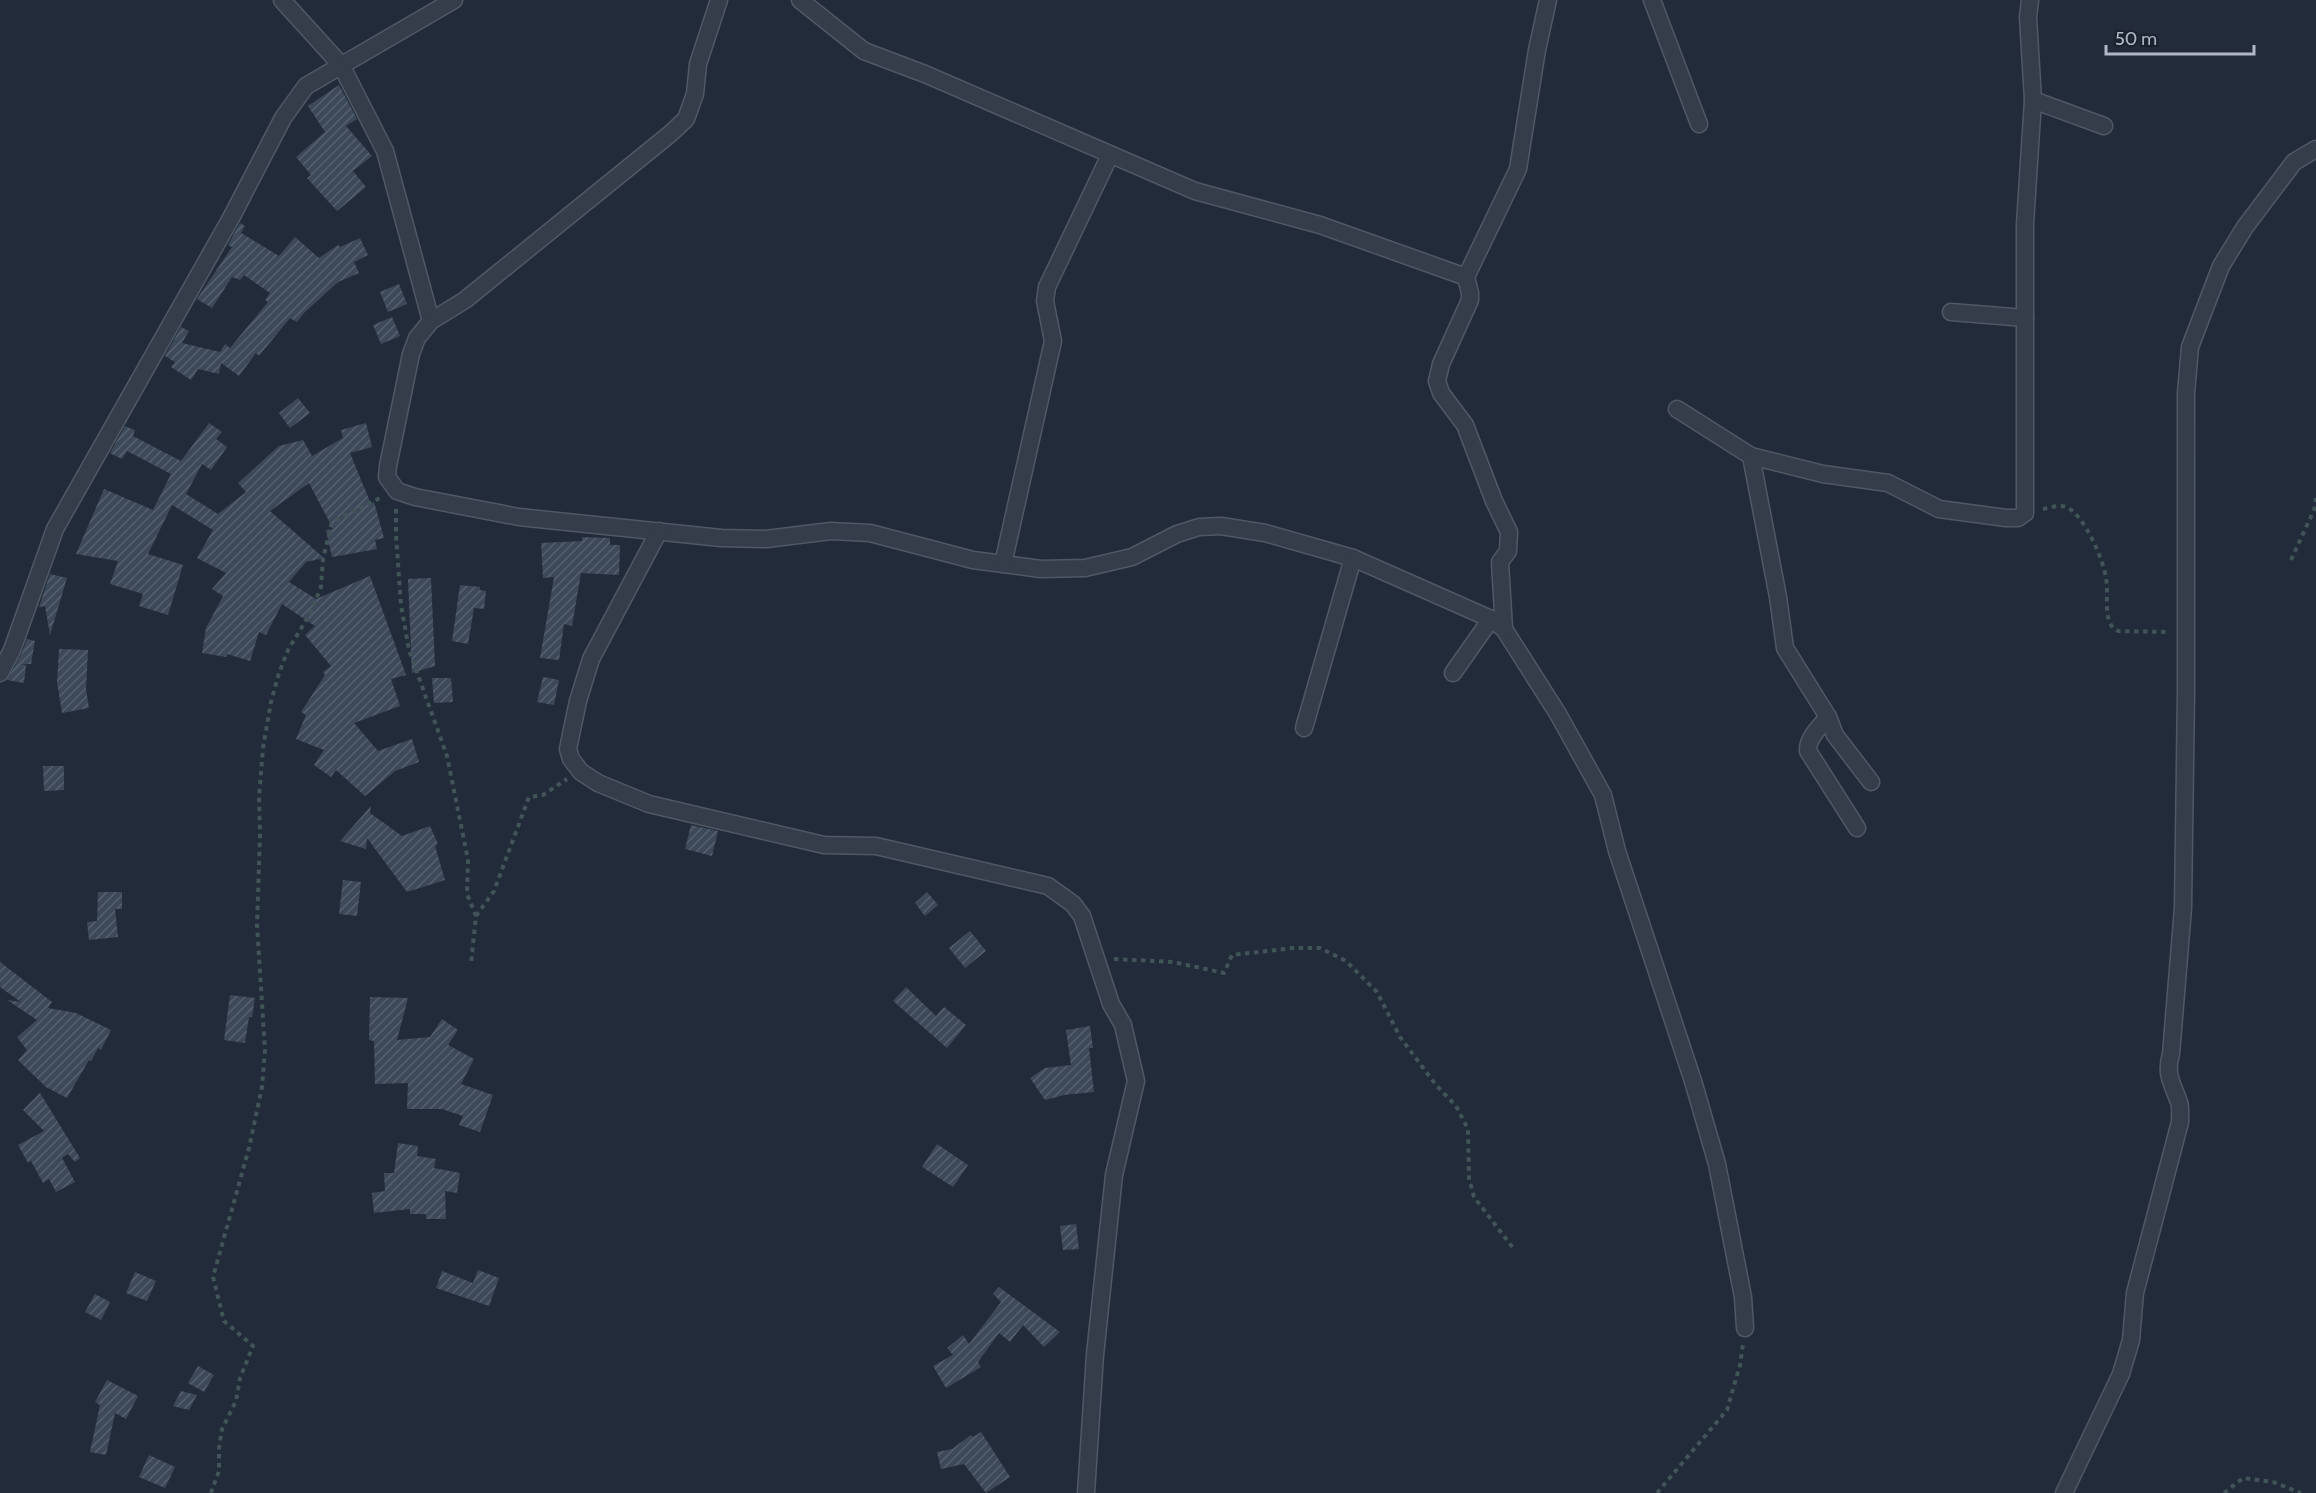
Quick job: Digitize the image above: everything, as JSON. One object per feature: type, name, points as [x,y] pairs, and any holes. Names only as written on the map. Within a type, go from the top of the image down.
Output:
[{"type":"street","points":[[282,0],[341,65],[385,151],[431,321]]},
{"type":"street","points":[[0,673],[12,650],[55,529],[231,218],[283,118],[306,86],[454,0]]},
{"type":"street","points":[[719,0],[698,64],[695,94],[686,118],[670,134],[465,300],[431,321],[417,338],[411,354],[388,466],[387,477],[397,491],[415,497],[519,517],[721,538],[766,539],[831,531],[870,533],[973,560],[1041,569],[1085,568],[1132,557],[1177,534],[1199,527],[1221,526],[1265,532],[1353,558],[1498,624],[1558,714],[1603,795],[1617,851],[1693,1080],[1717,1164],[1743,1296],[1744,1328]]},
{"type":"street","points":[[800,0],[864,51],[925,74],[1195,191],[1320,225],[1466,277]]},
{"type":"street","points":[[1453,673],[1498,624],[1500,562],[1508,551],[1509,532],[1494,501],[1465,425],[1441,393],[1437,381],[1441,364],[1470,300],[1466,277],[1518,169],[1537,50],[1548,0]]},
{"type":"street","points":[[1652,0],[1699,124]]},
{"type":"street","points":[[1677,409],[1751,456],[1824,474],[1888,483],[1939,509],[2006,518],[2018,518],[2025,513],[2025,224],[2033,100],[2028,17],[2030,0]]},
{"type":"street","points":[[2033,100],[2104,126]]},
{"type":"street","points":[[2064,1493],[2121,1374],[2131,1340],[2135,1293],[2180,1122],[2180,1104],[2172,1089],[2168,1066],[2171,1054],[2183,908],[2186,393],[2190,347],[2221,266],[2245,226],[2294,162],[2316,149]]},
{"type":"street","points":[[1003,564],[1053,341],[1045,301],[1047,287],[1110,155]]},
{"type":"street","points":[[1951,312],[2025,318]]},
{"type":"street","points":[[1751,456],[1778,597],[1785,648],[1828,717],[1835,735],[1871,782]]},
{"type":"street","points":[[659,531],[591,659],[578,701],[568,749],[571,759],[581,772],[598,783],[649,804],[824,845],[876,846],[1048,886],[1073,904],[1082,916],[1111,1004],[1123,1025],[1136,1080],[1114,1175],[1095,1355],[1086,1493]]},
{"type":"street","points":[[1304,728],[1353,558]]},
{"type":"street","points":[[1828,717],[1810,739],[1807,745],[1808,751],[1857,828]]},
{"type":"path","points":[[211,1493],[219,1471],[222,1429],[236,1401],[240,1378],[253,1346],[224,1320],[213,1277],[249,1148],[262,1087],[265,1050],[256,925],[260,835],[259,797],[271,702],[288,650],[310,614],[321,587],[323,559],[332,522],[397,491],[396,534],[401,604],[409,650],[447,756],[468,860],[467,894],[476,916],[471,964]]},
{"type":"path","points":[[2291,560],[2314,510],[2316,498]]},
{"type":"path","points":[[2025,513],[2063,505],[2073,510],[2081,519],[2104,565],[2107,580],[2107,609],[2113,628],[2118,631],[2186,632]]},
{"type":"path","points":[[476,916],[494,891],[529,797],[543,795],[581,772]]},
{"type":"path","points":[[1096,958],[1173,962],[1224,973],[1232,955],[1293,948],[1320,948],[1346,961],[1377,992],[1400,1037],[1436,1085],[1456,1106],[1468,1129],[1469,1178],[1474,1197],[1513,1248]]},
{"type":"path","points":[[1657,1493],[1727,1410],[1740,1365],[1744,1328]]},
{"type":"path","points":[[2224,1493],[2243,1478],[2273,1482],[2301,1493]]},
{"type":"building","points":[[339,85],[357,119],[346,126],[372,156],[353,171],[366,187],[337,211],[307,178],[311,175],[296,157],[325,132],[308,106]]},
{"type":"building","points":[[240,223],[245,226],[241,233],[279,256],[295,237],[319,258],[338,245],[340,247],[360,238],[368,255],[354,262],[359,273],[338,282],[297,322],[290,318],[259,356],[256,353],[239,376],[221,363],[219,374],[198,369],[191,380],[171,367],[175,362],[165,356],[181,327],[189,331],[182,343],[220,352],[225,344],[230,348],[268,302],[265,300],[270,293],[244,275],[240,280],[232,277],[212,308],[197,299],[232,247],[228,245]]},
{"type":"building","points":[[399,284],[407,304],[388,312],[380,292]]},
{"type":"building","points":[[392,317],[400,336],[381,344],[373,325]]},
{"type":"building","points":[[298,398],[310,413],[290,428],[279,413]]},
{"type":"building","points":[[209,423],[222,432],[216,439],[227,447],[211,470],[202,464],[186,494],[218,514],[246,492],[238,483],[279,446],[303,440],[312,456],[343,438],[341,430],[366,423],[372,447],[350,453],[371,504],[374,502],[384,538],[375,540],[377,549],[332,557],[326,530],[333,529],[309,483],[270,511],[324,558],[306,562],[289,582],[316,599],[370,576],[406,675],[391,679],[400,706],[354,723],[378,751],[412,739],[419,762],[395,771],[365,796],[336,770],[331,777],[314,765],[324,750],[296,739],[306,715],[301,712],[325,675],[323,672],[331,666],[305,635],[315,626],[282,604],[266,635],[259,632],[250,661],[227,654],[226,657],[202,653],[206,628],[223,596],[212,589],[226,573],[197,558],[213,530],[172,505],[148,554],[183,565],[168,615],[139,606],[143,594],[110,584],[118,561],[76,554],[104,489],[153,510],[171,474],[127,451],[122,459],[110,453],[125,426],[135,430],[133,436],[181,461]]},
{"type":"building","points":[[582,537],[610,538],[610,545],[620,545],[619,575],[581,573],[572,626],[564,624],[559,660],[540,658],[554,577],[543,578],[541,543],[582,541]]},
{"type":"building","points":[[50,574],[67,578],[50,635],[45,606],[39,607]]},
{"type":"building","points":[[431,578],[435,666],[412,673],[408,579]]},
{"type":"building","points":[[460,585],[480,587],[480,590],[486,591],[484,609],[474,608],[468,644],[452,641]]},
{"type":"building","points":[[27,639],[35,641],[31,664],[21,664],[26,665],[24,683],[7,680],[21,655]]},
{"type":"building","points":[[59,649],[88,650],[86,689],[89,708],[62,713],[57,682]]},
{"type":"building","points":[[543,677],[559,680],[554,705],[537,702]]},
{"type":"building","points":[[432,678],[451,678],[453,702],[434,703]]},
{"type":"building","points":[[43,766],[64,766],[64,790],[44,791]]},
{"type":"building","points":[[371,806],[370,813],[402,836],[430,826],[438,844],[435,846],[445,880],[407,892],[367,838],[366,849],[340,841]]},
{"type":"building","points":[[691,825],[718,831],[712,856],[685,849]]},
{"type":"building","points":[[343,880],[361,882],[357,916],[339,914]]},
{"type":"building","points":[[98,892],[122,892],[122,909],[115,909],[118,937],[89,940],[87,922],[97,921]]},
{"type":"building","points":[[927,892],[938,905],[925,916],[915,903]]},
{"type":"building","points":[[970,931],[986,951],[965,968],[949,948]]},
{"type":"building","points":[[0,962],[52,1002],[48,1008],[76,1013],[111,1030],[101,1050],[98,1048],[91,1061],[89,1060],[67,1098],[46,1087],[18,1060],[27,1050],[17,1037],[37,1020],[7,1000],[21,1002],[0,987]]},
{"type":"building","points":[[906,987],[936,1016],[944,1007],[966,1025],[947,1048],[893,1001]]},
{"type":"building","points":[[230,995],[255,998],[245,1043],[224,1040]]},
{"type":"building","points":[[370,997],[408,998],[397,1040],[430,1037],[442,1019],[458,1030],[448,1045],[474,1059],[461,1084],[493,1095],[480,1132],[459,1125],[463,1116],[442,1109],[407,1109],[408,1083],[375,1084],[374,1041],[369,1040]]},
{"type":"building","points":[[1090,1026],[1093,1048],[1089,1048],[1094,1092],[1064,1095],[1045,1100],[1030,1078],[1045,1068],[1071,1065],[1066,1030]]},
{"type":"building","points":[[40,1093],[80,1158],[75,1162],[68,1154],[62,1158],[75,1182],[56,1192],[49,1179],[43,1183],[31,1161],[28,1163],[18,1145],[44,1131],[23,1110]]},
{"type":"building","points":[[398,1143],[418,1146],[417,1156],[436,1159],[434,1168],[460,1173],[457,1193],[445,1191],[446,1219],[426,1219],[426,1214],[410,1214],[410,1209],[374,1213],[372,1193],[385,1191],[384,1173],[394,1173]]},
{"type":"building","points":[[937,1144],[968,1165],[953,1187],[922,1167]]},
{"type":"building","points":[[1076,1224],[1079,1249],[1063,1250],[1060,1226]]},
{"type":"building","points":[[478,1270],[499,1278],[489,1306],[436,1288],[442,1271],[473,1283]]},
{"type":"building","points":[[135,1272],[156,1281],[147,1301],[126,1293]]},
{"type":"building","points":[[999,1287],[1060,1332],[1044,1347],[1023,1325],[1010,1342],[999,1333],[978,1362],[981,1367],[946,1388],[933,1366],[953,1355],[947,1348],[963,1335],[969,1344],[1001,1302],[993,1294]]},
{"type":"building","points":[[95,1294],[110,1302],[101,1320],[85,1312]]},
{"type":"building","points":[[198,1366],[214,1375],[204,1392],[188,1383]]},
{"type":"building","points":[[107,1380],[138,1396],[126,1419],[115,1413],[106,1455],[90,1452],[100,1405],[95,1402]]},
{"type":"building","points":[[181,1391],[197,1395],[189,1410],[173,1406]]},
{"type":"building","points":[[981,1432],[1010,1477],[986,1493],[964,1464],[941,1469],[937,1452],[952,1449],[971,1435],[973,1437]]},
{"type":"building","points":[[149,1455],[175,1467],[165,1488],[139,1477]]}]
